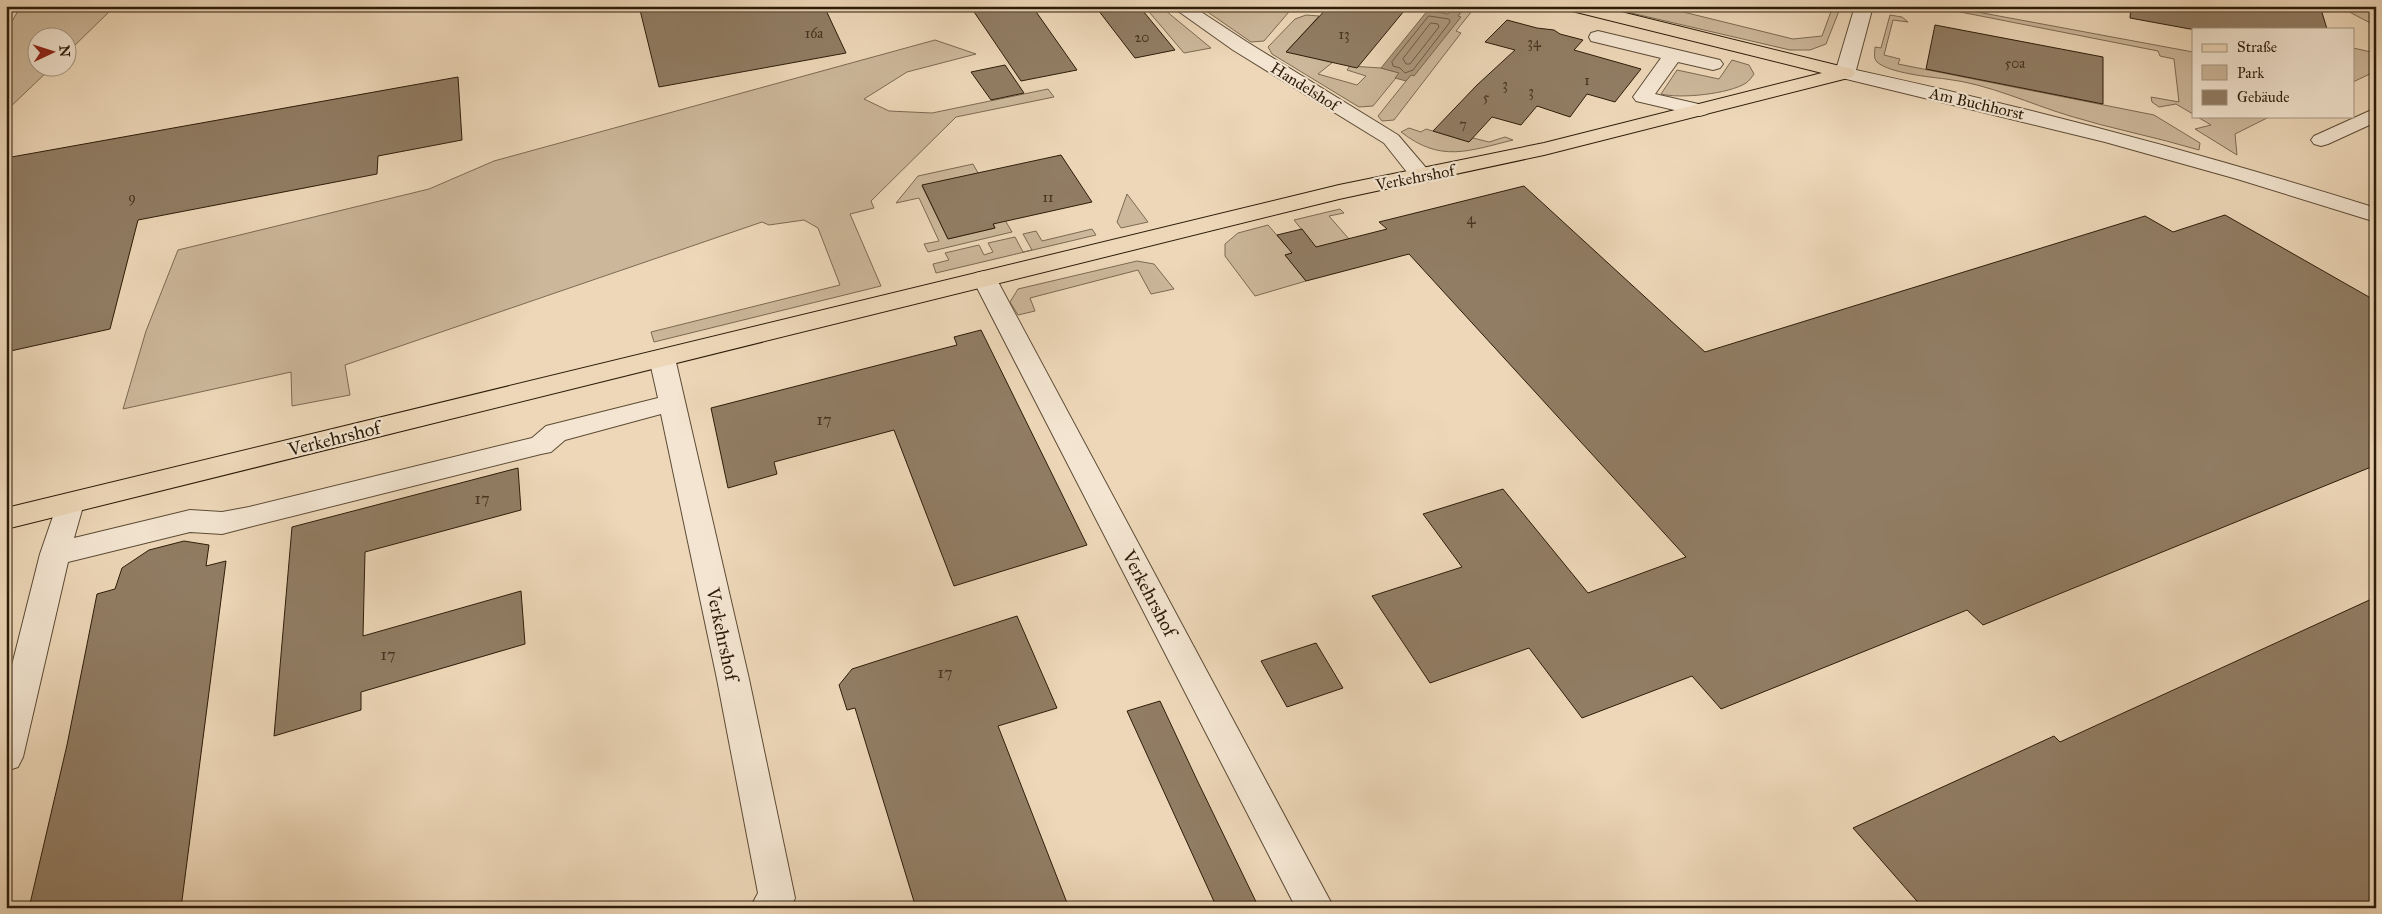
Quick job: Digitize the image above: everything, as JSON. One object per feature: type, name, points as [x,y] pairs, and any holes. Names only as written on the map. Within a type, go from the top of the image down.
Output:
[{"type":"main road","name":"Am Buchhorst","points":[[1574,6],[1845,73]]},
{"type":"main road","name":"Verkehrshof","points":[[6,519],[1330,194],[1544,149],[1845,73]]},
{"type":"street","name":"Handelshof","points":[[1180,6],[1240,46],[1391,139],[1422,176]]},
{"type":"street","points":[[1845,73],[1864,6]]},
{"type":"street","points":[[1598,38],[1713,64]]},
{"type":"street","points":[[1673,55],[1644,97],[1700,110]]},
{"type":"street","name":"Am Buchhorst","points":[[1845,73],[2088,130],[2187,157],[2376,215]]},
{"type":"street","points":[[2321,140],[2376,114]]},
{"type":"street","name":"Verkehrshof","points":[[984,278],[1316,908]]},
{"type":"street","name":"Verkehrshof","points":[[662,358],[733,679],[777,898],[768,908]]},
{"type":"street","points":[[55,554],[190,521],[222,523],[268,513],[541,445],[556,433],[671,402]]},
{"type":"street","points":[[6,757],[12,711],[70,503]]},
{"type":"green space","points":[[21,6],[115,6],[78,42],[78,28],[28,28],[28,78],[41,78],[6,111],[6,31]]},
{"type":"green space","points":[[1144,6],[1160,6],[1211,48],[1184,53]]},
{"type":"green space","points":[[1199,6],[1294,6],[1264,41],[1251,42]]},
{"type":"green space","points":[[1466,6],[1476,6],[1456,31],[1461,33],[1394,120],[1382,121],[1378,116]]},
{"type":"green space","points":[[1601,6],[1659,6],[1793,39],[1822,36],[1833,6],[1841,6],[1826,44],[1810,50],[1790,50]]},
{"type":"green space","points":[[1930,6],[1945,6],[2192,52],[2192,113],[2176,104],[2159,107],[2152,102],[2151,97],[2179,102],[2174,59],[2160,56],[2158,51]]},
{"type":"green space","points":[[2338,6],[2365,8],[2364,6],[2376,6],[2376,26]]},
{"type":"green space","points":[[1306,15],[1319,16],[1287,51],[1333,62],[1318,74],[1357,85],[1366,76],[1347,70],[1350,66],[1381,68],[1400,73],[1373,106],[1359,107],[1272,54],[1268,47],[1295,19]]},
{"type":"green space","points":[[1890,15],[1902,17],[1908,22],[1893,20],[1884,55],[1900,59],[1898,64],[2154,115],[2200,143],[2199,150],[2086,121],[1978,85],[1910,74],[1883,66],[1875,59],[1875,47],[1881,48]]},
{"type":"green space","points":[[935,40],[976,54],[907,72],[864,99],[889,111],[932,113],[1048,89],[1054,97],[956,117],[871,201],[874,208],[850,214],[881,286],[654,342],[651,332],[840,285],[818,228],[804,220],[769,225],[762,222],[345,365],[350,395],[292,406],[291,372],[123,409],[146,331],[178,250],[429,189],[494,161]]},
{"type":"green space","points":[[2354,48],[2376,53],[2376,71],[2354,82]]},
{"type":"green space","points":[[1732,60],[1749,65],[1754,74],[1746,83],[1738,87],[1704,95],[1680,96],[1661,94],[1677,70],[1719,79]]},
{"type":"green space","points":[[2199,118],[2267,118],[2235,134],[2237,155],[2195,129],[2211,125]]},
{"type":"green space","points":[[1409,128],[1421,132],[1426,129],[1469,142],[1473,138],[1489,142],[1505,137],[1513,140],[1482,148],[1455,152],[1442,151],[1415,142],[1401,132]]},
{"type":"green space","points":[[973,164],[991,196],[967,176],[922,186],[948,239],[995,228],[990,217],[1005,220],[1012,232],[928,252],[924,244],[939,241],[919,198],[896,203],[918,176]]},
{"type":"green space","points":[[1127,194],[1148,222],[1121,228],[1117,222]]},
{"type":"green space","points":[[1340,209],[1344,213],[1329,216],[1349,239],[1285,255],[1306,281],[1255,296],[1225,256],[1225,244],[1238,233],[1268,225],[1287,247],[1310,240],[1294,220]]},
{"type":"green space","points":[[1092,229],[1096,235],[936,273],[933,264],[949,260],[945,253],[979,245],[984,255],[993,252],[988,243],[1015,237],[1023,252],[1032,250],[1023,234],[1036,231],[1042,241]]},
{"type":"green space","points":[[1137,261],[1154,264],[1174,289],[1151,294],[1138,270],[1030,298],[1035,311],[1018,315],[1010,302],[1018,289]]},
{"type":"water","points":[[1452,9],[1461,11],[1458,16],[1461,17],[1414,76],[1411,75],[1406,81],[1395,78],[1399,73],[1381,68],[1428,10],[1448,14]]},
{"type":"building","points":[[639,6],[824,6],[846,53],[659,87]]},
{"type":"building","points":[[970,6],[1032,6],[1077,70],[1021,81]]},
{"type":"building","points":[[1095,6],[1139,6],[1175,50],[1135,58]]},
{"type":"building","points":[[1329,6],[1380,6],[1404,11],[1357,68],[1286,52]]},
{"type":"building","points":[[2131,6],[2320,6],[2327,28],[2190,29],[2130,18]]},
{"type":"building","points":[[1507,20],[1537,28],[1554,30],[1560,34],[1583,40],[1574,50],[1641,69],[1615,102],[1587,94],[1570,117],[1537,106],[1521,125],[1492,117],[1469,142],[1433,131],[1477,85],[1515,50],[1485,42]]},
{"type":"building","points":[[1935,25],[2103,57],[2103,104],[1926,69]]},
{"type":"building","points":[[1005,65],[1024,93],[991,100],[971,72]]},
{"type":"building","points":[[458,77],[462,140],[378,156],[377,174],[138,220],[110,329],[6,352],[6,158]]},
{"type":"building","points":[[1061,155],[1092,202],[993,224],[995,228],[948,239],[922,185]]},
{"type":"building","points":[[1524,186],[1705,352],[2145,216],[2173,232],[2225,215],[2376,301],[2376,465],[1983,625],[1967,610],[1721,709],[1692,676],[1582,718],[1529,648],[1430,683],[1372,596],[1462,567],[1423,514],[1503,489],[1588,593],[1686,557],[1409,254],[1306,281],[1285,255],[1292,253],[1277,235],[1302,229],[1316,247],[1387,229],[1379,222]]},
{"type":"building","points":[[981,330],[1087,545],[954,586],[894,430],[774,462],[777,474],[728,488],[711,408],[957,345],[954,337]]},
{"type":"building","points":[[518,468],[521,510],[365,552],[363,636],[521,591],[525,644],[361,692],[361,710],[274,736],[292,527]]},
{"type":"building","points":[[184,541],[209,545],[206,566],[226,561],[181,908],[29,908],[67,745],[97,594],[115,589],[122,568],[149,550]]},
{"type":"building","points":[[2376,597],[2376,908],[1923,908],[1853,828],[2054,736],[2060,742]]},
{"type":"building","points":[[1017,616],[1057,708],[998,726],[1069,908],[916,908],[855,708],[847,710],[839,685],[852,669]]},
{"type":"building","points":[[1316,643],[1343,688],[1287,707],[1261,661]]},
{"type":"building","points":[[1160,701],[1259,908],[1217,908],[1127,711]]}]
